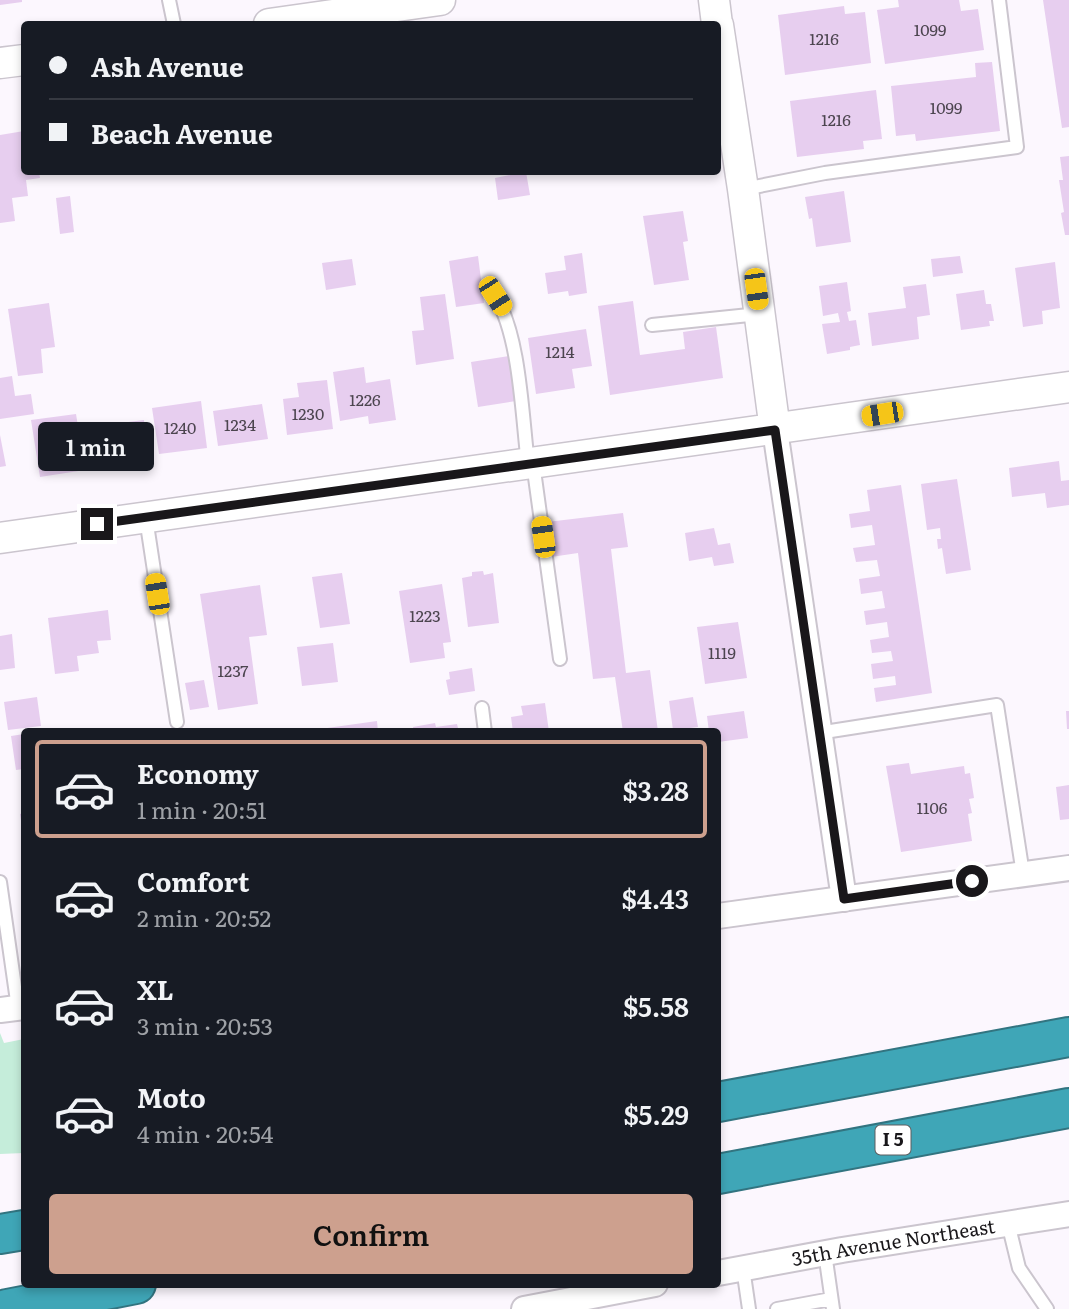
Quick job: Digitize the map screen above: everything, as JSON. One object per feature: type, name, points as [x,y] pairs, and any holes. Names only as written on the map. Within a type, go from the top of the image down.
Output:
[{"type":"highway","points":[[721,1101],[1069,1037]]},
{"type":"highway","name":"I 5","points":[[721,1173],[1069,1108]]},
{"type":"highway","points":[[0,1234],[21,1230]]},
{"type":"highway","points":[[7,1309],[115,1288]]},
{"type":"street","points":[[280,21],[301,15],[440,0]]},
{"type":"street","points":[[714,0],[717,21]]},
{"type":"street","points":[[721,50],[844,899]]},
{"type":"street","points":[[0,63],[21,60]]},
{"type":"street","points":[[0,538],[1069,387]]},
{"type":"street","points":[[721,916],[1069,867]]},
{"type":"street","name":"35th Avenue Northeast","points":[[721,1272],[1069,1213]]},
{"type":"street","points":[[524,1309],[634,1288]]},
{"type":"lane","points":[[169,0],[173,21]]},
{"type":"lane","points":[[743,189],[825,173],[1017,147],[999,0]]},
{"type":"lane","points":[[495,296],[505,310],[514,355],[560,659]]},
{"type":"lane","points":[[652,325],[760,314]]},
{"type":"lane","points":[[146,517],[177,722]]},
{"type":"lane","points":[[818,733],[997,705],[1023,874]]},
{"type":"lane","points":[[482,708],[484,728]]},
{"type":"lane","points":[[0,882],[14,1008]]},
{"type":"lane","points":[[1008,1223],[1018,1268],[1046,1309]]},
{"type":"lane","points":[[777,1309],[832,1304],[825,1253]]},
{"type":"lane","points":[[743,1268],[749,1309]]},
{"type":"green space","points":[[0,1033],[4,1043],[21,1040],[21,1153],[0,1154]]},
{"type":"building","points":[[0,0],[22,0],[22,2],[0,5]]},
{"type":"building","points":[[898,0],[959,0],[961,11],[978,9],[984,50],[885,64],[877,10],[899,7]]},
{"type":"building","points":[[1043,0],[1069,0],[1069,127],[1062,128]]},
{"type":"building","points":[[844,6],[845,14],[865,12],[871,63],[785,75],[778,15]]},
{"type":"building","points":[[992,62],[1000,131],[916,141],[915,134],[896,136],[891,86],[976,77],[975,63]]},
{"type":"building","points":[[876,90],[882,139],[863,141],[864,149],[797,157],[790,101]]},
{"type":"building","points":[[21,132],[21,175],[40,175],[40,178],[26,180],[28,196],[12,198],[15,221],[0,223],[0,135]]},
{"type":"building","points":[[1069,156],[1069,235],[1065,235],[1061,213],[1064,212],[1059,180],[1063,180],[1060,157]]},
{"type":"building","points":[[527,175],[530,195],[498,200],[495,178]]},
{"type":"building","points":[[844,191],[851,242],[816,247],[812,218],[809,219],[805,197]]},
{"type":"building","points":[[70,196],[74,232],[60,234],[56,198]]},
{"type":"building","points":[[683,211],[688,241],[683,242],[689,280],[654,285],[643,216]]},
{"type":"building","points":[[582,253],[587,293],[569,296],[568,291],[548,294],[545,273],[566,270],[564,256]]},
{"type":"building","points":[[478,256],[484,303],[456,307],[449,261]]},
{"type":"building","points":[[960,256],[963,273],[933,277],[931,259]]},
{"type":"building","points":[[352,259],[356,285],[326,290],[322,263]]},
{"type":"building","points":[[1055,262],[1060,308],[1042,311],[1043,324],[1023,327],[1015,268]]},
{"type":"building","points":[[847,282],[851,311],[847,312],[849,321],[856,320],[860,345],[850,347],[850,350],[827,354],[822,324],[840,322],[838,313],[823,316],[819,286]]},
{"type":"building","points":[[926,284],[930,315],[917,317],[919,339],[872,346],[868,313],[906,308],[903,287]]},
{"type":"building","points":[[984,290],[986,304],[991,304],[994,321],[989,321],[990,326],[961,330],[956,294]]},
{"type":"building","points":[[445,294],[454,359],[416,365],[412,331],[424,330],[420,297]]},
{"type":"building","points":[[633,301],[640,355],[685,349],[683,332],[716,327],[723,378],[610,395],[598,306]]},
{"type":"building","points":[[49,303],[55,347],[41,349],[43,373],[18,376],[8,309]]},
{"type":"building","points":[[586,329],[592,366],[572,369],[575,388],[536,394],[528,338]]},
{"type":"building","points":[[509,356],[516,401],[478,407],[471,362]]},
{"type":"building","points":[[364,367],[366,383],[390,379],[396,420],[369,424],[368,416],[340,421],[333,372]]},
{"type":"building","points":[[12,376],[15,396],[31,394],[34,414],[0,419],[0,378]]},
{"type":"building","points":[[327,380],[333,429],[287,435],[283,399],[299,397],[297,383]]},
{"type":"building","points":[[201,401],[207,448],[159,454],[152,408]]},
{"type":"building","points":[[262,404],[268,439],[218,446],[213,411]]},
{"type":"building","points":[[76,414],[85,470],[40,477],[31,420]]},
{"type":"building","points":[[144,420],[147,449],[122,452],[123,458],[93,462],[89,427]]},
{"type":"building","points":[[0,435],[6,466],[0,467]]},
{"type":"building","points":[[1059,461],[1061,481],[1069,480],[1069,505],[1047,508],[1045,493],[1012,497],[1009,468]]},
{"type":"building","points":[[957,479],[971,570],[946,574],[942,548],[938,549],[940,528],[927,530],[921,484]]},
{"type":"building","points":[[901,485],[932,693],[876,702],[874,688],[896,685],[895,676],[873,679],[871,664],[893,661],[891,651],[872,653],[870,640],[889,637],[887,622],[866,625],[864,611],[885,608],[882,591],[861,594],[859,579],[880,576],[877,560],[856,562],[853,548],[875,545],[872,525],[851,528],[849,514],[870,511],[867,490]]},
{"type":"building","points":[[623,513],[628,547],[611,549],[626,673],[650,670],[657,728],[622,728],[615,677],[593,679],[578,553],[551,557],[547,522]]},
{"type":"building","points":[[714,528],[718,545],[730,543],[734,563],[714,566],[712,557],[689,561],[685,533]]},
{"type":"building","points":[[483,571],[484,575],[493,573],[499,623],[468,627],[462,578],[472,576],[472,572]]},
{"type":"building","points":[[342,573],[350,624],[320,628],[312,577]]},
{"type":"building","points":[[442,584],[451,642],[443,643],[445,658],[410,663],[399,591]]},
{"type":"building","points":[[260,585],[267,635],[249,637],[258,704],[218,710],[200,594]]},
{"type":"building","points":[[108,610],[111,640],[97,641],[99,653],[77,656],[79,671],[55,674],[48,618]]},
{"type":"building","points":[[738,622],[747,678],[705,684],[697,627]]},
{"type":"building","points":[[12,634],[15,668],[0,670],[0,636]]},
{"type":"building","points":[[333,643],[338,682],[302,686],[297,647]]},
{"type":"building","points":[[472,668],[475,691],[449,695],[446,680],[450,679],[449,672]]},
{"type":"building","points":[[204,680],[209,707],[190,710],[185,683]]},
{"type":"building","points":[[37,697],[41,726],[8,730],[4,702]]},
{"type":"building","points":[[693,697],[698,727],[673,728],[669,701]]},
{"type":"building","points":[[545,703],[548,728],[512,728],[511,717],[523,715],[521,706]]},
{"type":"building","points":[[744,711],[748,738],[721,742],[721,728],[708,728],[707,716]]},
{"type":"building","points":[[1066,711],[1069,711],[1069,729],[1067,729]]},
{"type":"building","points":[[377,721],[378,728],[327,728]]},
{"type":"building","points":[[435,723],[436,727],[457,724],[458,728],[413,728]]},
{"type":"building","points":[[21,734],[21,769],[16,770],[11,736]]},
{"type":"building","points":[[909,763],[911,774],[964,766],[965,774],[970,773],[974,798],[969,799],[972,813],[968,814],[972,841],[901,852],[886,766]]},
{"type":"building","points":[[1069,785],[1069,819],[1060,820],[1056,787]]},
{"type":"route","points":[[97,524],[775,430],[844,899],[972,881]]}]
